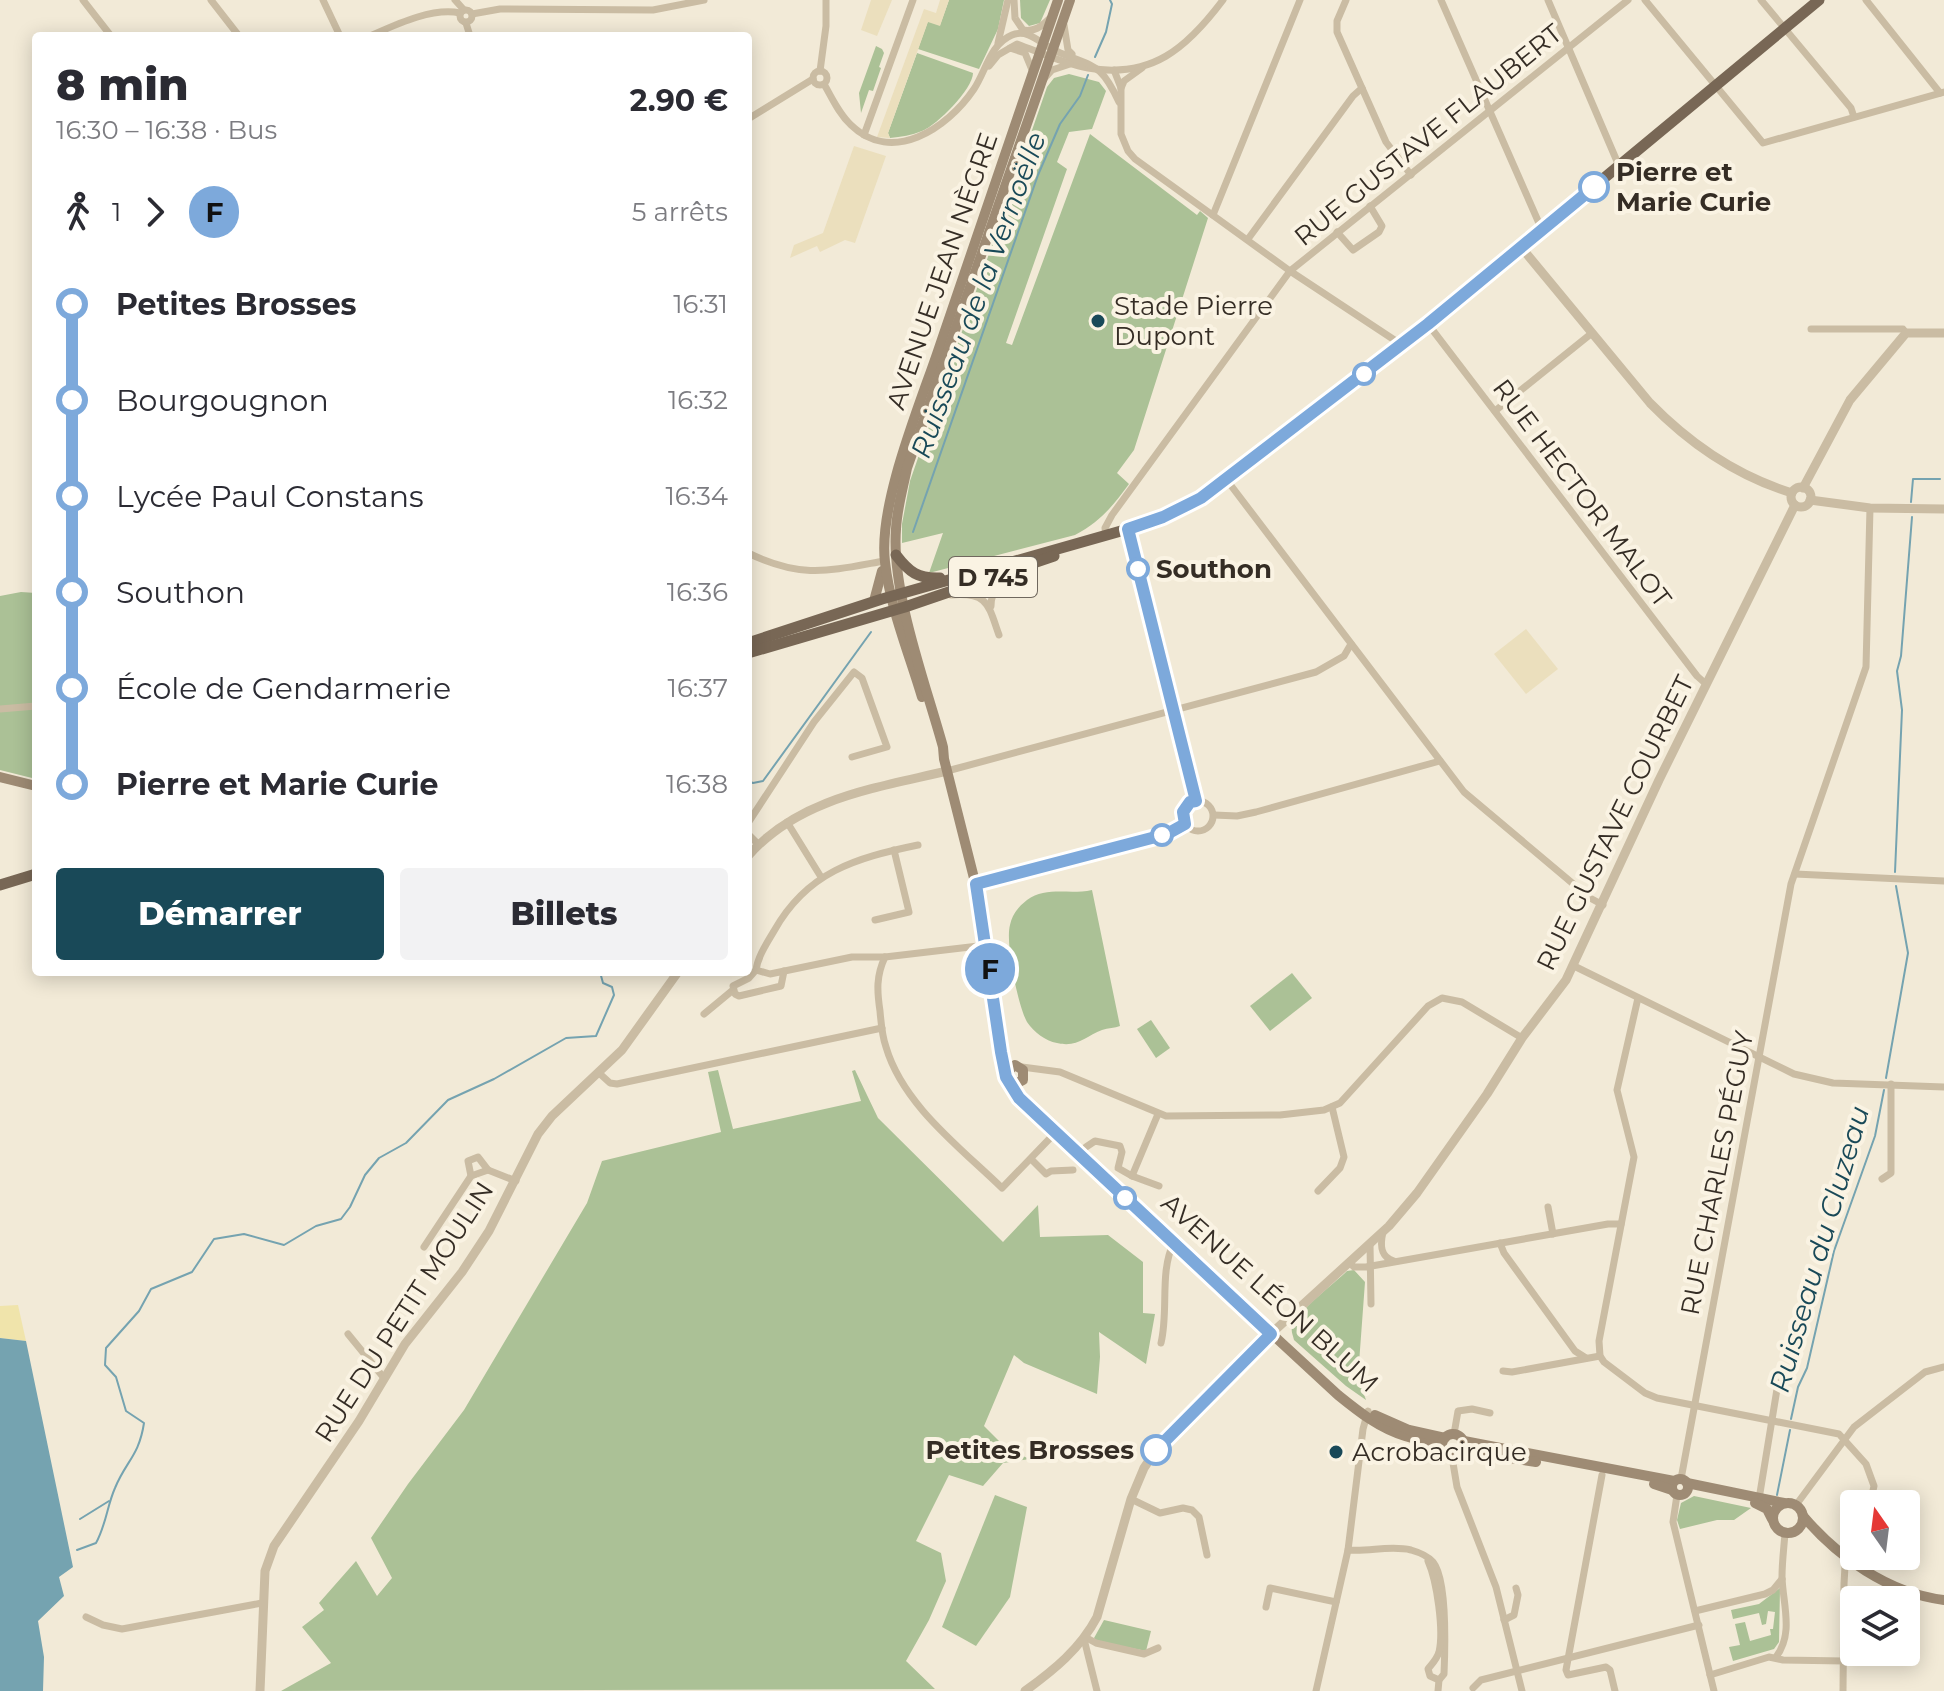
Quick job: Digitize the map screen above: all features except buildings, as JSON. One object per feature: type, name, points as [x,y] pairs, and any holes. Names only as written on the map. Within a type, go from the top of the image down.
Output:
[{"type":"main road","name":"AVENUE JEAN NÈGRE","points":[[1058,0],[1059,15]]},
{"type":"main road","name":"AVENUE JEAN NÈGRE","points":[[896,595],[898,507],[907,468],[1043,81],[1047,50],[1059,15],[1070,0]]},
{"type":"main road","name":"D 745","points":[[752,642],[874,601],[1128,529],[1201,498],[1402,345],[1819,0]]},
{"type":"main road","name":"AVENUE JEAN NÈGRE","points":[[874,601],[884,567],[888,516],[898,468],[1033,71],[1047,50]]},
{"type":"main road","name":"D 745","points":[[752,652],[935,597],[1041,561],[1080,544]]},
{"type":"main road","name":"D 745","points":[[896,559],[920,577],[957,578]]},
{"type":"main road","points":[[884,567],[896,559]]},
{"type":"main road","name":"AVENUE JEAN NÈGRE","points":[[884,567],[900,608]]},
{"type":"main road","name":"AVENUE LÉON BLUM","points":[[900,608],[976,884],[1000,1041],[1013,1072],[1019,1098],[1273,1332]]},
{"type":"main road","points":[[0,777],[32,785]]},
{"type":"main road","points":[[0,882],[32,872]]},
{"type":"main road","points":[[1013,1072],[1023,1080]]},
{"type":"main road","name":"AVENUE LÉON BLUM","points":[[1023,1080],[1028,1101],[1056,1132],[1273,1332],[1385,1428],[1432,1443],[1447,1440],[1460,1450],[1679,1487],[1754,1503],[1767,1509],[1776,1528],[1785,1533]]},
{"type":"main road","name":"AVENUE LÉON BLUM","points":[[1447,1440],[1460,1450],[1790,1504]]},
{"type":"main road","points":[[1772,1519],[1775,1509],[1790,1504],[1840,1552]]},
{"type":"main road","points":[[1798,1529],[1803,1516]]},
{"type":"main road","points":[[1785,1533],[1813,1529]]},
{"type":"main road","points":[[1866,1570],[1912,1595],[1944,1600]]},
{"type":"street","points":[[83,0],[108,32]]},
{"type":"street","points":[[211,0],[236,32]]},
{"type":"street","points":[[323,0],[338,32]]},
{"type":"street","points":[[455,0],[472,19],[466,23],[469,32]]},
{"type":"street","points":[[564,0],[568,10]]},
{"type":"street","points":[[381,32],[433,14],[448,12],[500,9],[626,11],[704,0]]},
{"type":"street","points":[[752,117],[813,79],[820,71],[826,0]]},
{"type":"street","points":[[864,135],[913,0]]},
{"type":"street","points":[[824,84],[848,123],[864,135],[888,144],[918,138],[956,110],[972,92],[998,43],[1011,0]]},
{"type":"street","points":[[1011,0],[1018,26],[1047,50]]},
{"type":"street","points":[[1223,0],[1190,41],[1124,81],[1119,102],[1121,134],[1128,151],[1290,271],[1402,345]]},
{"type":"street","points":[[1213,215],[1300,0]]},
{"type":"street","points":[[1346,0],[1336,28],[1386,142],[1411,175]]},
{"type":"street","points":[[1441,0],[1542,230]]},
{"type":"street","points":[[1548,0],[1619,166]]},
{"type":"street","name":"RUE GUSTAVE FLAUBERT","points":[[1106,536],[1105,528],[1112,515],[1290,271],[1628,0]]},
{"type":"street","points":[[1645,0],[1763,143],[1942,92],[1866,0]]},
{"type":"street","points":[[1761,0],[1851,108],[1854,117]]},
{"type":"street","points":[[1007,12],[1013,46],[1025,53],[1033,71]]},
{"type":"street","points":[[998,43],[1010,36],[1029,33],[1059,15],[1068,50],[1075,61]]},
{"type":"street","points":[[984,70],[998,55],[1013,46],[1047,50],[1099,68],[1114,70],[1146,65]]},
{"type":"street","points":[[1043,81],[1052,70],[1075,61]]},
{"type":"street","points":[[1099,68],[1119,102]]},
{"type":"street","points":[[1114,70],[1121,88]]},
{"type":"street","points":[[820,71],[827,76],[824,84]]},
{"type":"street","points":[[813,79],[817,84],[824,84]]},
{"type":"street","points":[[1248,239],[1362,88]]},
{"type":"street","points":[[1337,232],[1353,250],[1369,240],[1382,226],[1370,206]]},
{"type":"street","points":[[1521,247],[1650,403],[1698,446],[1728,465],[1792,493]]},
{"type":"street","name":"RUE HECTOR MALOT","points":[[1428,324],[1706,684]]},
{"type":"street","points":[[1811,329],[1903,329],[1906,333],[1944,333]]},
{"type":"street","points":[[1495,411],[1592,333]]},
{"type":"street","points":[[1803,488],[1850,400],[1906,333]]},
{"type":"street","points":[[1226,479],[1464,792],[1590,898],[1603,905]]},
{"type":"street","points":[[1792,493],[1803,488],[1808,491],[1810,500]]},
{"type":"street","points":[[1792,493],[1795,505],[1804,506],[1810,500]]},
{"type":"street","points":[[1810,500],[1870,508],[1944,509]]},
{"type":"street","name":"RUE GUSTAVE COURBET","points":[[1025,1691],[1063,1662],[1097,1617],[1131,1499],[1153,1454],[1183,1420],[1273,1332],[1383,1232],[1417,1193],[1513,1056],[1522,1038],[1559,991],[1574,966],[1659,780],[1795,505]]},
{"type":"street","name":"RUE CHARLES PÉGUY","points":[[1714,1691],[1673,1522],[1795,874],[1866,667],[1870,508]]},
{"type":"street","points":[[1128,529],[1196,801]]},
{"type":"street","points":[[752,555],[774,565],[809,571],[842,570],[868,564],[884,567]]},
{"type":"street","points":[[991,612],[991,596],[996,588],[1041,561]]},
{"type":"street","points":[[935,597],[974,594],[987,602],[999,635]]},
{"type":"street","points":[[752,852],[787,822],[845,796],[1316,672],[1344,656],[1351,644]]},
{"type":"street","points":[[752,817],[814,722],[854,672],[862,678],[887,747],[852,757]]},
{"type":"street","points":[[0,709],[32,706]]},
{"type":"street","points":[[1214,815],[1237,816],[1256,812],[1440,761]]},
{"type":"street","points":[[1196,801],[1209,805],[1214,815],[1209,826],[1202,830],[1190,829],[1185,824],[1183,812],[1190,802],[1196,801]]},
{"type":"street","points":[[787,822],[821,877]]},
{"type":"street","points":[[976,884],[1150,840],[1185,824]]},
{"type":"street","points":[[752,838],[759,845]]},
{"type":"street","points":[[752,975],[781,919],[798,897],[821,877],[870,855],[918,845]]},
{"type":"street","points":[[875,920],[909,912],[894,850]]},
{"type":"street","points":[[1795,874],[1944,881]]},
{"type":"street","points":[[756,970],[770,974],[852,957],[885,957],[987,945]]},
{"type":"street","points":[[885,957],[877,988],[890,1060],[911,1096],[1010,1196]]},
{"type":"street","points":[[1574,966],[1794,1074],[1823,1081],[1944,1087]]},
{"type":"street","points":[[733,990],[739,996],[781,986],[784,971]]},
{"type":"street","name":"RUE DU PETIT MOULIN","points":[[260,1691],[265,1571],[274,1546],[359,1421],[405,1344],[462,1272],[516,1181],[538,1134],[552,1116],[622,1050],[675,976]]},
{"type":"street","points":[[704,1014],[733,990],[733,986],[751,976]]},
{"type":"street","points":[[1013,1072],[1060,1072],[1158,1114],[1280,1115],[1332,1107],[1348,1095],[1428,1006],[1442,998],[1462,1002],[1522,1038]]},
{"type":"street","points":[[1638,998],[1617,1090],[1634,1157],[1599,1341],[1600,1356],[1609,1367],[1657,1398],[1834,1432],[1866,1464],[1873,1490]]},
{"type":"street","points":[[599,1073],[610,1083],[617,1084],[882,1028]]},
{"type":"street","points":[[1023,1080],[1043,1070]]},
{"type":"street","points":[[1882,1179],[1891,1173],[1891,1084]]},
{"type":"street","points":[[1318,1191],[1340,1168],[1344,1157],[1332,1107]]},
{"type":"street","points":[[1132,1176],[1158,1114]]},
{"type":"street","points":[[1002,1188],[1056,1132]]},
{"type":"street","points":[[1086,1147],[1095,1141],[1120,1146],[1122,1152],[1118,1168],[1159,1186]]},
{"type":"street","points":[[471,1176],[468,1161],[478,1157],[488,1170],[516,1181]]},
{"type":"street","points":[[1031,1159],[1046,1174],[1073,1170]]},
{"type":"street","points":[[424,1247],[471,1176],[488,1170]]},
{"type":"street","points":[[1548,1207],[1553,1234]]},
{"type":"street","points":[[1349,1262],[1354,1267],[1371,1266],[1621,1224]]},
{"type":"street","points":[[1383,1232],[1381,1251],[1385,1257],[1396,1262]]},
{"type":"street","points":[[1161,1343],[1166,1322],[1167,1256],[1174,1242]]},
{"type":"street","points":[[1500,1243],[1504,1253],[1575,1351],[1586,1358]]},
{"type":"street","points":[[1370,1244],[1371,1304]]},
{"type":"street","points":[[348,1334],[384,1378]]},
{"type":"street","points":[[1573,1361],[1575,1351]]},
{"type":"street","points":[[1503,1371],[1600,1356]]},
{"type":"street","points":[[1790,1504],[1854,1427],[1925,1372],[1944,1367]]},
{"type":"street","points":[[1759,1499],[1778,1383]]},
{"type":"street","points":[[1447,1440],[1458,1411],[1472,1409],[1490,1413]]},
{"type":"street","points":[[1316,1691],[1348,1550],[1367,1414]]},
{"type":"street","points":[[1460,1450],[1455,1479],[1496,1587],[1522,1691]]},
{"type":"street","points":[[1602,1475],[1566,1670],[1568,1675],[1606,1667],[1610,1670],[1615,1691]]},
{"type":"street","points":[[1131,1499],[1160,1513],[1183,1508],[1192,1510],[1199,1517],[1207,1555]]},
{"type":"street","points":[[1776,1657],[1784,1646],[1786,1629],[1782,1579],[1785,1533]]},
{"type":"street","points":[[1348,1550],[1410,1550],[1431,1560],[1437,1569],[1443,1604],[1444,1674],[1439,1680],[1438,1691]]},
{"type":"street","points":[[1425,1556],[1434,1579],[1439,1629],[1438,1653],[1428,1669],[1430,1676],[1439,1680]]},
{"type":"street","points":[[1695,1611],[1765,1594],[1782,1579]]},
{"type":"street","points":[[1266,1607],[1270,1588],[1336,1602]]},
{"type":"street","points":[[1504,1620],[1514,1615],[1518,1595],[1516,1588]]},
{"type":"street","points":[[86,1617],[122,1629],[262,1603]]},
{"type":"street","points":[[1473,1688],[1481,1680],[1699,1625]]},
{"type":"street","points":[[1084,1638],[1144,1654],[1158,1648]]},
{"type":"street","points":[[1084,1638],[1097,1691]]},
{"type":"street","points":[[1710,1675],[1776,1657],[1783,1660],[1840,1661]]},
{"type":"street","points":[[1843,1691],[1844,1666]]},
{"type":"green space","points":[[949,0],[1004,0],[998,29],[979,69],[918,49],[928,21],[940,25]]},
{"type":"green space","points":[[1020,0],[1050,0],[1040,23],[1029,26],[1021,18]]},
{"type":"green space","points":[[876,46],[884,53],[881,68],[861,113],[859,93]]},
{"type":"green space","points":[[917,53],[973,73],[971,80],[953,106],[928,127],[914,134],[890,138],[888,133]]},
{"type":"green space","name":"Stade Pierre Dupont","points":[[1069,74],[1099,82],[1106,91],[1092,129],[1069,132],[1057,162],[1067,169],[1006,343],[1012,345],[1090,134],[1197,215],[1200,211],[1208,218],[1134,450],[1117,473],[1129,484],[1099,519],[1075,535],[929,573],[943,533],[902,543],[902,524],[910,481],[1047,87],[1054,78]]},
{"type":"green space","points":[[32,593],[32,778],[0,770],[0,596]]},
{"type":"green space","points":[[1092,890],[1120,1026],[1102,1030],[1076,1043],[1053,1042],[1033,1029],[1023,1014],[1011,959],[1011,921],[1021,905],[1034,896]]},
{"type":"green space","points":[[1292,973],[1312,998],[1270,1031],[1250,1006]]},
{"type":"green space","points":[[1151,1020],[1170,1048],[1156,1058],[1137,1029]]},
{"type":"green space","points":[[718,1070],[733,1129],[861,1101],[852,1071],[855,1070],[878,1118],[1003,1242],[1038,1205],[1040,1237],[1108,1235],[1143,1262],[1143,1313],[1155,1314],[1146,1364],[1099,1332],[1097,1394],[1024,1363],[1014,1355],[984,1426],[1008,1450],[1030,1459],[1003,1463],[983,1486],[949,1475],[916,1541],[941,1553],[946,1581],[906,1661],[935,1689],[281,1691],[331,1663],[302,1627],[324,1610],[319,1603],[356,1561],[377,1596],[392,1578],[371,1538],[464,1410],[587,1203],[602,1161],[721,1132],[708,1072]]},
{"type":"green space","points":[[1354,1270],[1365,1282],[1358,1377],[1366,1400],[1294,1340],[1292,1330],[1295,1321],[1308,1306],[1347,1271]]},
{"type":"green space","points":[[995,1495],[1027,1507],[1010,1597],[976,1646],[942,1627]]},
{"type":"green space","points":[[1694,1496],[1751,1508],[1734,1520],[1717,1520],[1680,1529],[1677,1520],[1681,1503]]},
{"type":"green space","points":[[1780,1588],[1779,1642],[1774,1649],[1733,1661],[1729,1647],[1740,1645],[1735,1624],[1745,1622],[1750,1641],[1771,1635],[1775,1612],[1768,1611],[1766,1624],[1762,1625],[1759,1613],[1733,1619],[1731,1610],[1759,1604]]},
{"type":"green space","points":[[1104,1620],[1151,1631],[1146,1651],[1096,1641],[1094,1638]]},
{"type":"sand","points":[[18,1305],[26,1341],[0,1338],[0,1306]]},
{"type":"shaded area","points":[[871,0],[892,0],[877,36],[861,30]]},
{"type":"shaded area","points":[[940,0],[949,0],[940,26],[928,22],[888,133],[890,138],[877,137],[924,9],[936,13]]},
{"type":"shaded area","points":[[854,146],[886,156],[855,243],[845,240],[820,252],[817,246],[790,258],[794,245],[823,233]]},
{"type":"shaded area","points":[[1526,629],[1558,669],[1526,694],[1494,654]]},
{"type":"water","points":[[0,1338],[26,1341],[73,1567],[59,1577],[64,1596],[38,1621],[44,1657],[43,1691],[0,1691]]},
{"type":"waterway","name":"Ruisseau de la Vernoëlle","points":[[1095,57],[1106,32],[1112,4],[1110,0]]},
{"type":"waterway","name":"Ruisseau de la Vernoëlle","points":[[913,532],[1038,175],[1060,124],[1080,96],[1088,75]]},
{"type":"waterway","name":"Ruisseau du Cluzeau","points":[[1911,502],[1913,479],[1940,479]]},
{"type":"waterway","name":"Ruisseau du Cluzeau","points":[[1895,872],[1902,710],[1897,671],[1901,656],[1912,517]]},
{"type":"waterway","name":"Ruisseau de la Vernoëlle","points":[[752,783],[763,781],[871,632]]},
{"type":"waterway","name":"Ruisseau du Cluzeau","points":[[1886,1078],[1908,953],[1896,886]]},
{"type":"waterway","name":"Ruisseau de la Vernoëlle","points":[[77,1550],[96,1543],[115,1488],[142,1434],[144,1423],[126,1411],[116,1377],[105,1365],[106,1348],[139,1311],[151,1289],[192,1272],[214,1239],[244,1234],[284,1245],[316,1226],[341,1219],[365,1175],[379,1158],[406,1143],[448,1100],[494,1079],[566,1038],[596,1036],[614,995],[612,987],[603,983],[601,976]]},
{"type":"waterway","name":"Ruisseau du Cluzeau","points":[[1791,1419],[1798,1387],[1807,1368],[1834,1251],[1875,1136],[1884,1090]]},
{"type":"waterway","name":"Ruisseau du Cluzeau","points":[[1777,1495],[1790,1430]]},
{"type":"waterway","name":"Ruisseau de la Vernoëlle","points":[[80,1519],[109,1501]]},
{"type":"bus line","name":"F","points":[[1156,1450],[1271,1334],[1077,1155],[1014,1091],[1006,1077],[1001,1052],[976,884],[1167,834],[1185,824],[1183,812],[1190,802],[1196,801],[1128,529],[1163,517],[1201,498],[1428,324],[1594,187]]},
{"type":"place","name":"Pierre et Marie Curie","points":[[1594,187]]},
{"type":"place","name":"Stade Pierre Dupont","points":[[1098,321]]},
{"type":"place","name":"Southon","points":[[1138,569]]},
{"type":"place","name":"Petites Brosses","points":[[1156,1450]]},
{"type":"place","name":"Acrobacirque","points":[[1336,1452]]}]
